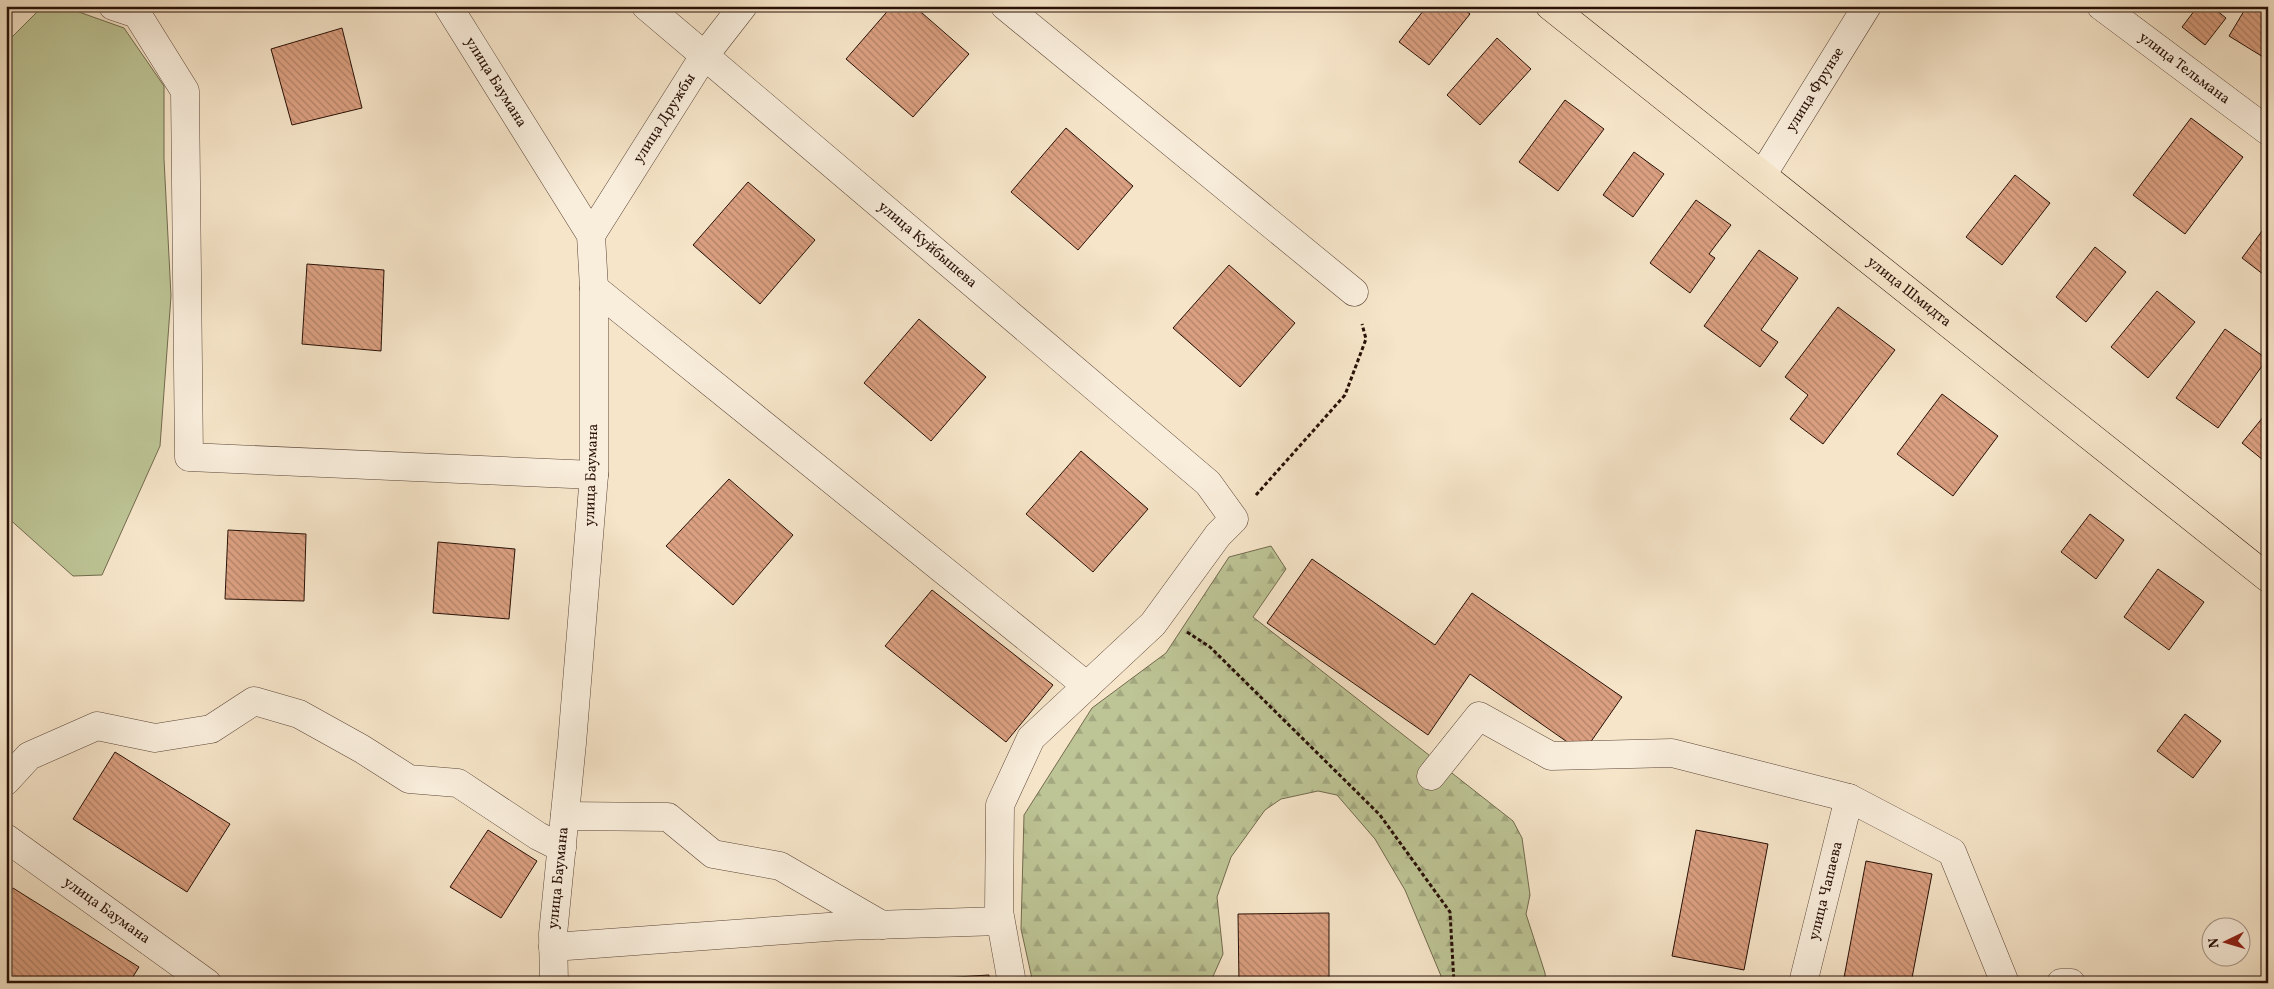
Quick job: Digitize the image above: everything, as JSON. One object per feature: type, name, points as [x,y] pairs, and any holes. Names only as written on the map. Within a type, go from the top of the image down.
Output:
[{"type":"main road","name":"улица Шмидта","points":[[1550,6],[2268,578]]},
{"type":"street","points":[[113,6],[137,14],[186,91],[189,457],[594,475]]},
{"type":"street","name":"улица Баумана","points":[[448,6],[591,235],[594,288],[594,475],[553,934],[554,983]]},
{"type":"street","name":"улица Куйбышева","points":[[646,6],[1208,483],[1234,519]]},
{"type":"street","name":"улица Дружбы","points":[[591,235],[704,56],[743,6]]},
{"type":"street","points":[[1005,6],[1354,292]]},
{"type":"street","name":"улица Фрунзе","points":[[1763,174],[1867,6]]},
{"type":"street","name":"улица Тельмана","points":[[2101,6],[2268,131]]},
{"type":"street","points":[[594,288],[1087,686]]},
{"type":"street","points":[[1012,983],[1000,921],[1000,805],[1032,738],[1153,624],[1218,535],[1234,519]]},
{"type":"street","points":[[6,781],[29,756],[97,726],[155,738],[211,729],[254,701],[299,714],[362,749],[410,780],[458,783],[538,836],[562,848]]},
{"type":"street","points":[[1431,776],[1479,716],[1551,756],[1672,753],[1849,798],[1952,852],[2005,983]]},
{"type":"street","name":"улица Чапаева","points":[[1803,983],[1849,798]]},
{"type":"street","points":[[565,816],[668,817],[713,854],[780,866],[882,925]]},
{"type":"street","name":"улица Баумана","points":[[6,838],[206,983]]},
{"type":"street","points":[[554,947],[882,925],[1000,921]]},
{"type":"street","points":[[2061,983],[2071,983]]},
{"type":"path","points":[[1234,519],[1345,395],[1366,339],[1354,292]]},
{"type":"path","points":[[1161,614],[1210,647],[1380,815],[1450,912],[1454,983]]},
{"type":"green space","points":[[43,6],[62,6],[124,28],[164,86],[164,159],[171,296],[160,446],[102,575],[73,576],[6,516],[6,43]]},
{"type":"green space","points":[[1271,546],[1286,569],[1253,617],[1513,821],[1522,838],[1530,895],[1526,914],[1545,973],[1546,983],[1444,983],[1405,890],[1375,839],[1337,795],[1318,791],[1281,799],[1265,810],[1231,857],[1217,897],[1223,954],[1210,983],[1033,983],[1021,929],[1024,815],[1092,708],[1166,653],[1229,557]]},
{"type":"building","points":[[892,6],[914,6],[969,54],[913,117],[846,59]]},
{"type":"building","points":[[1427,6],[1461,6],[1470,14],[1429,65],[1399,42]]},
{"type":"building","points":[[2198,6],[2211,6],[2226,18],[2205,45],[2182,27]]},
{"type":"building","points":[[2247,6],[2268,6],[2268,60],[2229,36]]},
{"type":"building","points":[[342,28],[362,108],[292,125],[271,49]]},
{"type":"building","points":[[1497,38],[1531,69],[1480,125],[1447,95]]},
{"type":"building","points":[[1565,100],[1604,129],[1558,191],[1519,162]]},
{"type":"building","points":[[2191,118],[2243,157],[2185,234],[2133,195]]},
{"type":"building","points":[[1066,128],[1133,186],[1078,250],[1011,192]]},
{"type":"building","points":[[1634,152],[1664,174],[1633,217],[1603,195]]},
{"type":"building","points":[[2015,175],[2050,203],[2002,265],[1966,237]]},
{"type":"building","points":[[748,182],[815,240],[760,304],[693,245]]},
{"type":"building","points":[[1696,200],[1731,225],[1709,254],[1715,258],[1690,293],[1650,263]]},
{"type":"building","points":[[2268,223],[2268,278],[2242,258]]},
{"type":"building","points":[[2095,247],[2126,272],[2086,322],[2056,297]]},
{"type":"building","points":[[1759,250],[1798,278],[1761,330],[1778,342],[1760,367],[1704,326]]},
{"type":"building","points":[[307,264],[384,270],[381,351],[302,344]]},
{"type":"building","points":[[1229,265],[1295,323],[1240,387],[1173,328]]},
{"type":"building","points":[[2157,291],[2195,322],[2148,378],[2111,347]]},
{"type":"building","points":[[1838,307],[1895,350],[1823,444],[1790,419],[1808,395],[1785,377]]},
{"type":"building","points":[[919,319],[986,377],[931,441],[864,383]]},
{"type":"building","points":[[2225,329],[2267,359],[2218,428],[2176,398]]},
{"type":"building","points":[[1942,394],[1998,436],[1953,496],[1897,454]]},
{"type":"building","points":[[2268,411],[2268,464],[2242,443]]},
{"type":"building","points":[[1081,451],[1148,509],[1093,572],[1026,514]]},
{"type":"building","points":[[729,479],[793,535],[733,605],[666,546]]},
{"type":"building","points":[[2090,514],[2124,540],[2096,579],[2061,552]]},
{"type":"building","points":[[228,530],[306,534],[304,601],[225,599]]},
{"type":"building","points":[[438,542],[515,549],[509,619],[433,613]]},
{"type":"building","points":[[1312,559],[1435,645],[1472,593],[1622,697],[1583,753],[1470,674],[1428,735],[1267,623]]},
{"type":"building","points":[[2158,569],[2204,602],[2169,650],[2124,617]]},
{"type":"building","points":[[932,590],[1053,685],[1006,742],[885,646]]},
{"type":"building","points":[[2185,714],[2221,741],[2193,778],[2157,751]]},
{"type":"building","points":[[115,752],[230,824],[187,892],[73,819]]},
{"type":"building","points":[[488,830],[537,861],[501,918],[450,887]]},
{"type":"building","points":[[1696,830],[1768,844],[1744,970],[1672,956]]},
{"type":"building","points":[[1866,861],[1932,874],[1911,983],[1843,983]]},
{"type":"building","points":[[13,888],[139,967],[129,983],[6,983],[6,899]]},
{"type":"building","points":[[1329,913],[1329,983],[1239,983],[1238,914]]},
{"type":"building","points":[[989,975],[989,983],[859,983]]}]
